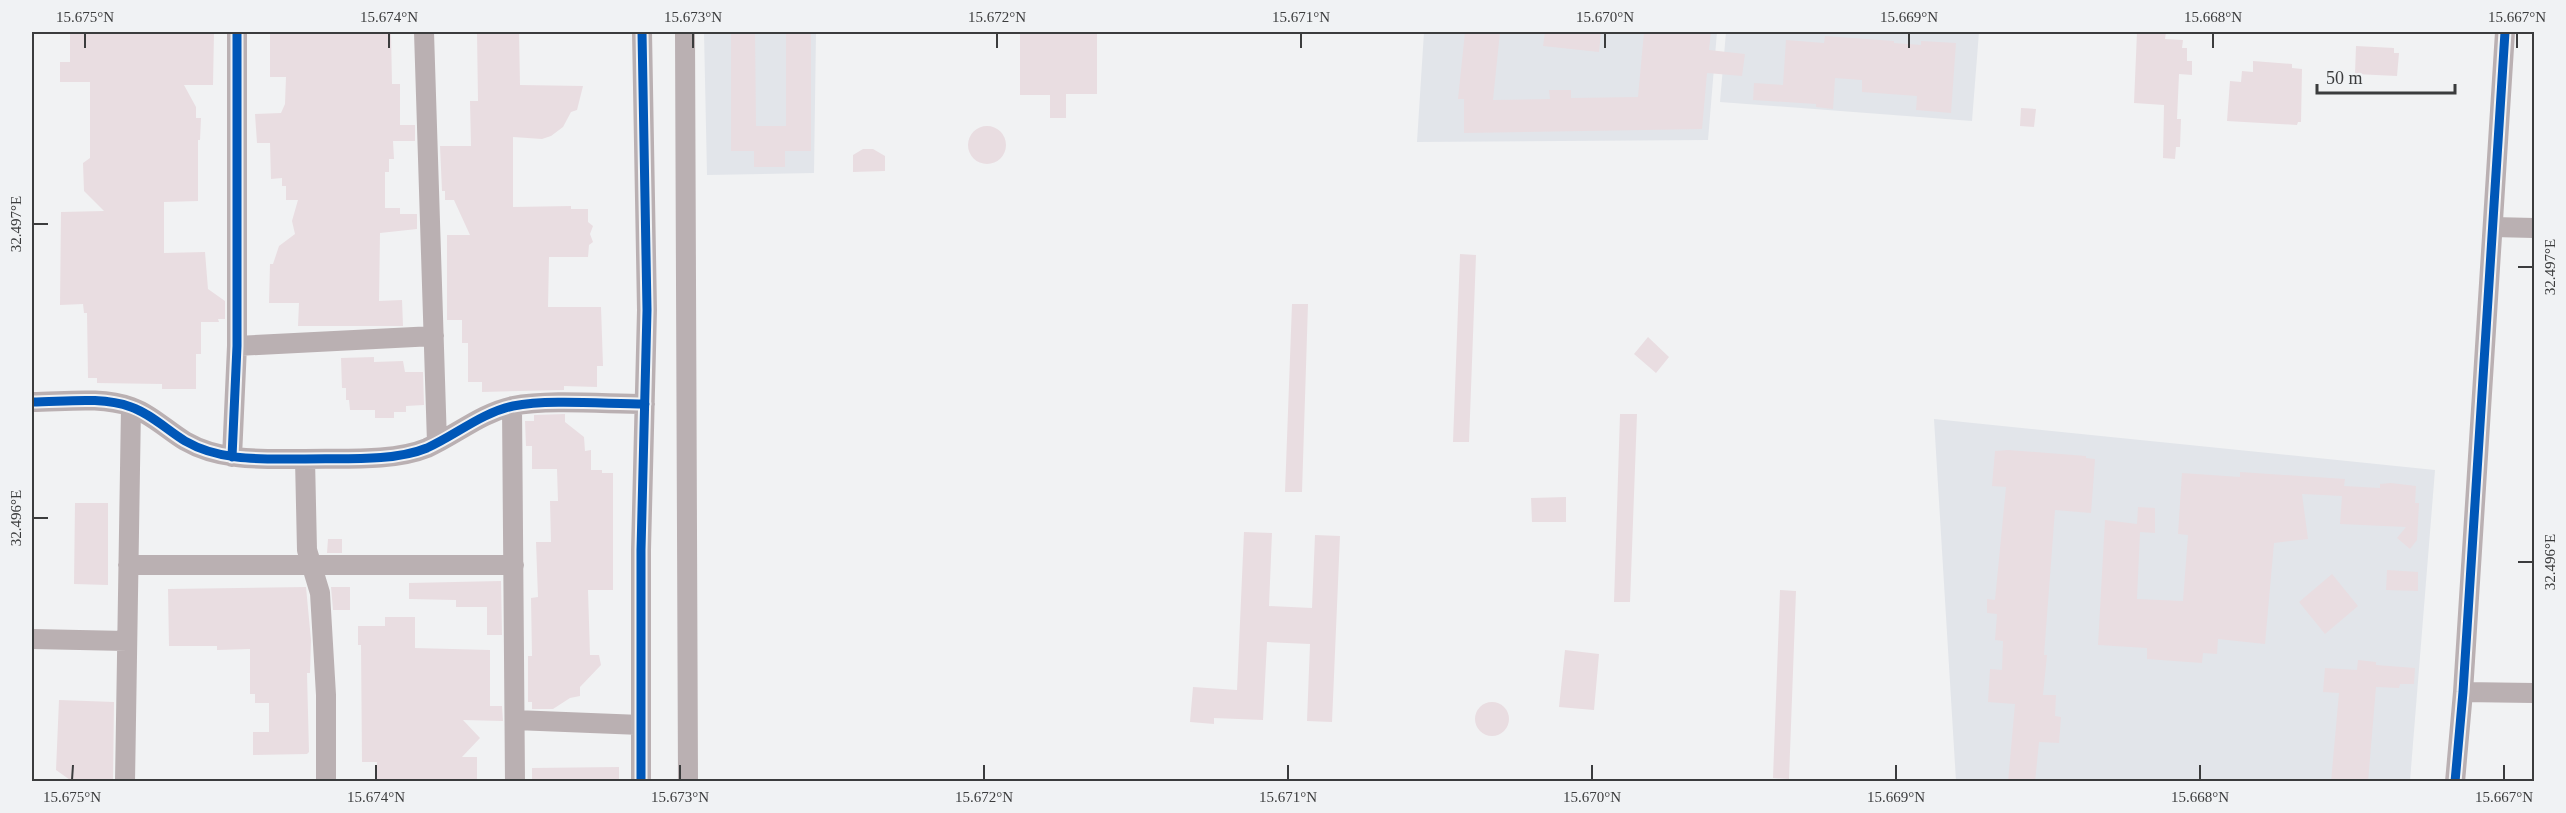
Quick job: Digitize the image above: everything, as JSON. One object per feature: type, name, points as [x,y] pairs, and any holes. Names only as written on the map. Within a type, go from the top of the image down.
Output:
[{"type":"street","points":[[232,457],[237,346],[237,32]]},
{"type":"street","points":[[424,32],[437,443]]},
{"type":"street","points":[[641,782],[647,310],[642,32]]},
{"type":"street","points":[[685,32],[688,782]]},
{"type":"street","points":[[2455,782],[2463,693],[2505,32]]},
{"type":"street","points":[[2493,227],[2535,228]]},
{"type":"street","points":[[237,346],[434,336]]},
{"type":"street","points":[[32,402],[101,402],[131,407],[200,448],[232,457],[305,459],[393,456],[425,449],[494,412],[512,407],[537,404],[645,404]]},
{"type":"street","points":[[125,782],[131,407]]},
{"type":"street","points":[[512,407],[514,782]]},
{"type":"street","points":[[305,459],[306,536],[311,565],[320,593],[326,695],[326,782]]},
{"type":"street","points":[[128,565],[514,565]]},
{"type":"street","points":[[32,639],[127,641]]},
{"type":"street","points":[[2463,693],[2535,693]]},
{"type":"street","points":[[515,720],[641,725]]},
{"type":"shaded area","points":[[704,32],[816,32],[814,173],[707,175]]},
{"type":"shaded area","points":[[1424,32],[1717,32],[1708,140],[1417,142]]},
{"type":"shaded area","points":[[1726,32],[1979,32],[1972,121],[1720,102]]},
{"type":"shaded area","points":[[1934,419],[2435,470],[2410,781],[1956,781]]},
{"type":"building","points":[[70,32],[214,32],[213,85],[184,85],[196,107],[196,118],[201,118],[200,140],[198,140],[198,201],[164,202],[164,253],[205,252],[208,289],[225,301],[225,319],[218,319],[219,322],[201,322],[201,354],[196,354],[196,389],[162,389],[162,384],[97,383],[97,378],[88,378],[87,313],[84,313],[83,304],[60,305],[61,212],[104,211],[84,191],[83,163],[90,158],[90,82],[60,82],[60,62],[70,62]]},
{"type":"building","points":[[270,32],[391,32],[392,84],[400,84],[400,125],[415,125],[415,141],[393,141],[394,159],[389,159],[389,172],[385,172],[385,208],[400,208],[400,214],[417,214],[417,229],[380,233],[379,301],[402,300],[403,326],[298,326],[299,303],[269,303],[270,264],[273,264],[279,246],[295,234],[292,221],[298,200],[286,200],[286,186],[282,186],[282,178],[271,179],[270,143],[257,143],[255,114],[281,113],[285,104],[286,77],[270,77]]},
{"type":"building","points":[[477,32],[519,32],[520,85],[583,86],[577,110],[571,112],[563,127],[551,136],[542,139],[513,137],[513,207],[571,206],[571,209],[588,209],[588,222],[593,226],[590,234],[593,242],[589,245],[588,257],[549,257],[548,307],[601,307],[603,366],[597,366],[597,387],[564,386],[564,390],[482,392],[482,382],[468,382],[468,343],[462,343],[462,320],[447,320],[447,235],[470,235],[454,200],[445,200],[445,191],[442,191],[440,146],[471,146],[470,101],[478,101]]},
{"type":"building","points":[[731,32],[755,32],[756,126],[786,126],[786,32],[811,32],[811,151],[785,151],[785,167],[754,167],[754,151],[731,151]]},
{"type":"building","points":[[1020,32],[1097,32],[1097,94],[1066,94],[1066,118],[1050,118],[1050,95],[1020,95]]},
{"type":"building","points":[[1465,32],[1500,32],[1493,100],[1550,99],[1549,90],[1571,90],[1571,98],[1638,97],[1644,32],[1711,32],[1709,50],[1745,54],[1742,76],[1707,73],[1702,129],[1464,133],[1464,99],[1458,99]]},
{"type":"building","points":[[1545,32],[1601,32],[1599,52],[1543,46]]},
{"type":"building","points":[[2137,32],[2166,32],[2165,39],[2183,40],[2182,48],[2187,48],[2187,61],[2192,61],[2192,75],[2179,74],[2177,119],[2181,119],[2180,147],[2176,147],[2175,159],[2163,158],[2164,105],[2134,103]]},
{"type":"building","points":[[1825,36],[1921,45],[1921,41],[1956,43],[1951,113],[1916,110],[1917,96],[1862,92],[1862,80],[1835,78],[1833,109],[1816,107],[1816,104],[1753,100],[1754,83],[1783,85],[1786,40],[1824,43]]},
{"type":"building","points":[[2356,46],[2394,48],[2394,53],[2399,53],[2397,76],[2355,74]]},
{"type":"building","points":[[2253,61],[2292,64],[2292,68],[2302,69],[2301,122],[2297,125],[2227,121],[2230,81],[2241,82],[2242,71],[2253,72]]},
{"type":"building","points":[[2021,108],[2036,109],[2034,127],[2020,126]]},
{"type":"building","points":[[987,126],[1000,132],[1006,145],[1000,158],[987,164],[974,158],[968,145],[974,132]]},
{"type":"building","points":[[863,149],[873,149],[885,156],[885,171],[853,172],[853,155]]},
{"type":"building","points":[[1460,254],[1476,255],[1469,442],[1453,442]]},
{"type":"building","points":[[1292,304],[1308,304],[1302,492],[1285,492]]},
{"type":"building","points":[[1648,337],[1669,357],[1656,373],[1634,354]]},
{"type":"building","points":[[374,357],[374,362],[403,361],[405,372],[423,372],[424,405],[406,406],[406,412],[394,412],[394,418],[375,418],[375,410],[350,410],[349,400],[346,400],[346,388],[342,388],[341,358]]},
{"type":"building","points":[[565,414],[565,422],[584,437],[585,451],[591,450],[591,470],[613,473],[613,590],[588,590],[590,655],[599,655],[601,665],[580,687],[580,696],[570,698],[553,709],[532,709],[532,702],[528,702],[528,656],[532,656],[531,598],[538,597],[536,542],[551,542],[550,501],[558,501],[557,469],[532,469],[532,446],[526,446],[525,421],[534,421],[534,415]]},
{"type":"building","points":[[1620,414],[1637,414],[1630,602],[1614,602]]},
{"type":"building","points":[[1995,451],[2086,456],[2086,458],[2095,459],[2091,513],[2055,510],[2043,695],[2056,695],[2055,716],[2061,717],[2059,743],[2039,742],[2035,782],[2008,782],[2015,704],[1988,702],[1990,669],[2002,670],[2003,641],[1995,640],[1997,614],[1987,613],[1987,599],[1995,600],[2006,487],[1992,486]]},
{"type":"building","points":[[2240,472],[2345,479],[2344,486],[2380,488],[2380,484],[2391,483],[2416,486],[2415,503],[2419,503],[2417,540],[2410,549],[2397,538],[2406,527],[2340,524],[2342,496],[2302,494],[2308,539],[2274,543],[2265,644],[2218,639],[2217,654],[2203,653],[2202,663],[2147,659],[2147,648],[2098,645],[2105,520],[2137,524],[2138,507],[2155,508],[2155,533],[2140,532],[2137,599],[2183,601],[2188,535],[2178,534],[2182,473],[2240,477]]},
{"type":"building","points":[[1566,497],[1566,522],[1532,522],[1531,498]]},
{"type":"building","points":[[75,503],[108,503],[108,585],[74,584]]},
{"type":"building","points":[[1244,532],[1272,533],[1269,606],[1312,608],[1315,535],[1340,536],[1332,722],[1307,721],[1310,644],[1267,642],[1263,720],[1214,718],[1214,724],[1190,722],[1193,687],[1237,690]]},
{"type":"building","points":[[328,539],[342,539],[342,553],[327,553]]},
{"type":"building","points":[[2387,570],[2418,572],[2418,591],[2386,590]]},
{"type":"building","points":[[2332,574],[2358,606],[2325,634],[2299,602]]},
{"type":"building","points":[[501,581],[502,635],[487,635],[487,607],[456,607],[456,600],[409,599],[409,583]]},
{"type":"building","points":[[306,587],[311,640],[310,673],[307,673],[309,752],[307,754],[253,755],[253,732],[269,732],[269,703],[255,703],[255,694],[250,694],[250,649],[217,650],[217,646],[169,646],[168,589]]},
{"type":"building","points":[[331,587],[350,587],[350,610],[333,610]]},
{"type":"building","points":[[1780,590],[1796,591],[1789,779],[1773,778]]},
{"type":"building","points":[[385,617],[415,617],[415,648],[490,650],[490,706],[502,706],[503,721],[463,720],[480,738],[462,757],[477,757],[477,782],[377,782],[377,762],[362,762],[361,645],[358,645],[358,626],[385,626]]},
{"type":"building","points":[[1565,650],[1599,654],[1594,710],[1559,707]]},
{"type":"building","points":[[2358,660],[2376,662],[2376,665],[2415,668],[2414,684],[2400,684],[2399,688],[2376,687],[2368,782],[2331,782],[2339,693],[2323,692],[2325,668],[2357,670]]},
{"type":"building","points":[[59,700],[114,702],[113,782],[73,782],[56,770]]},
{"type":"building","points":[[1492,702],[1504,707],[1509,719],[1504,731],[1492,736],[1480,731],[1475,719],[1480,707]]},
{"type":"building","points":[[619,767],[619,782],[532,782],[532,768]]},
{"type":"cycle path","points":[[232,457],[237,346],[237,32]]},
{"type":"cycle path","points":[[641,782],[641,550],[647,310],[642,32]]},
{"type":"cycle path","points":[[2455,782],[2463,692],[2505,32]]},
{"type":"cycle path","points":[[32,402],[82,400],[119,404],[145,414],[185,441],[213,453],[244,458],[274,459],[367,458],[413,452],[438,443],[490,414],[513,406],[560,402],[645,404]]}]
